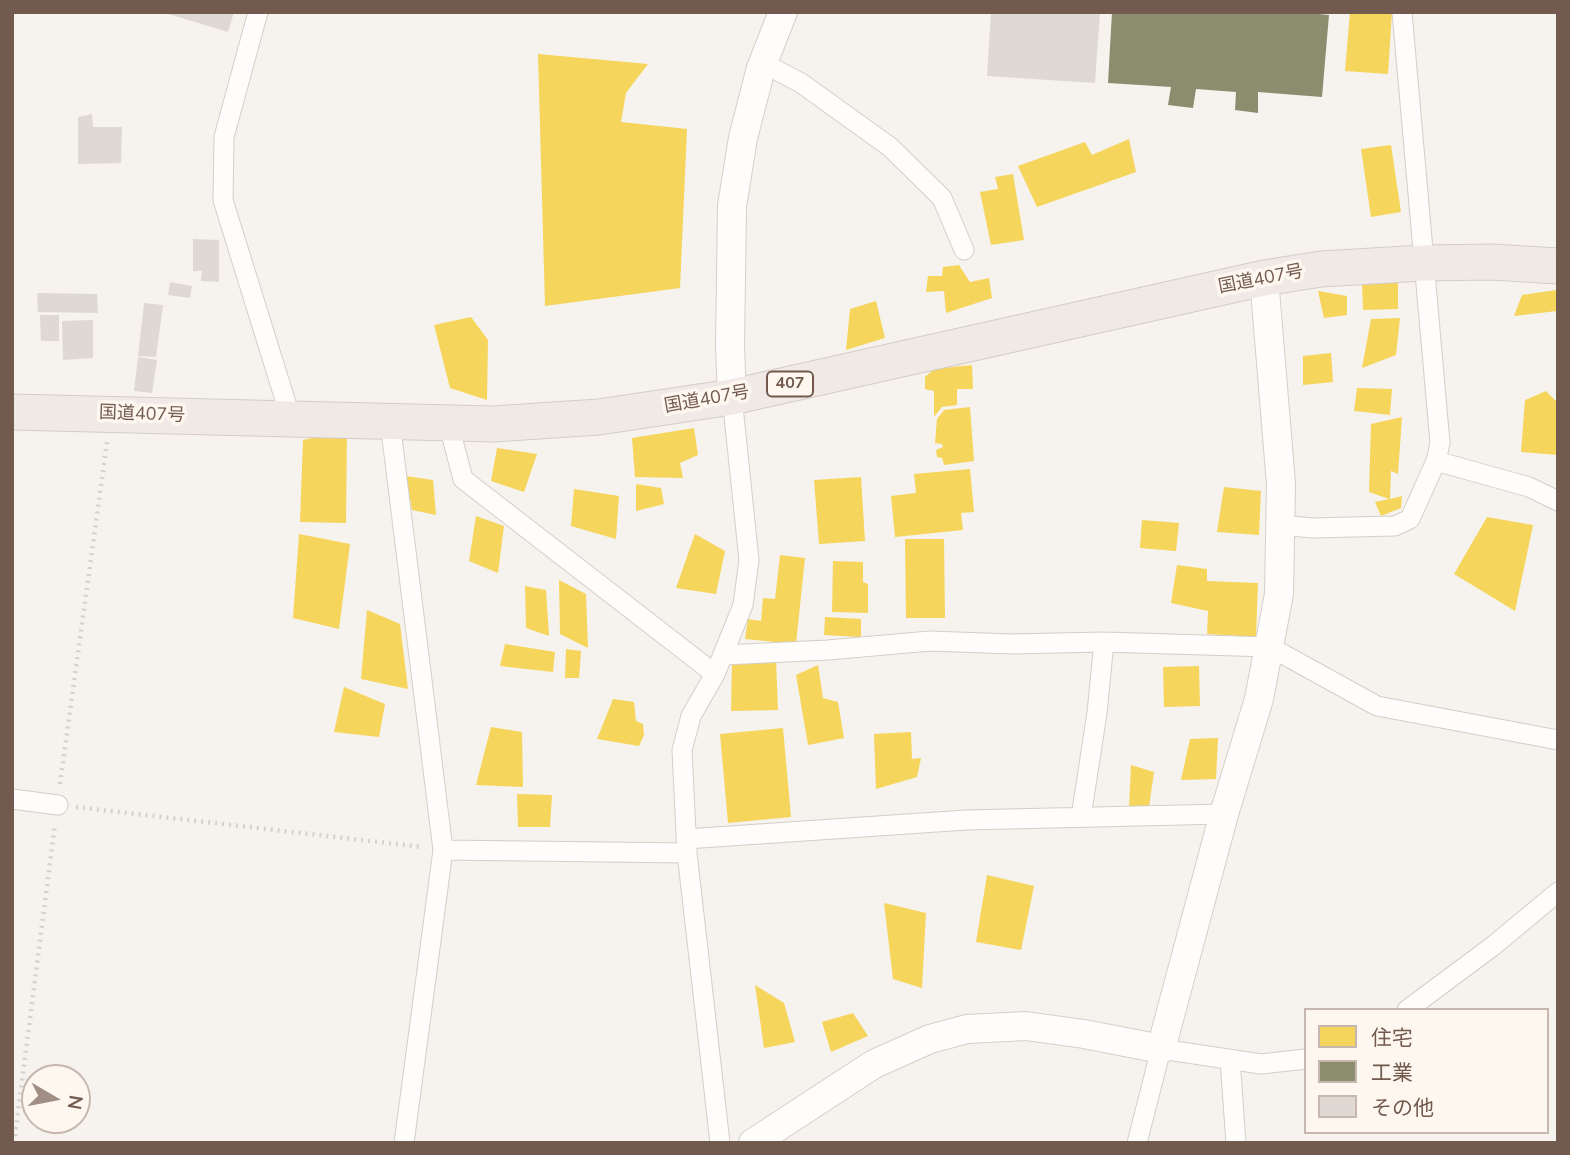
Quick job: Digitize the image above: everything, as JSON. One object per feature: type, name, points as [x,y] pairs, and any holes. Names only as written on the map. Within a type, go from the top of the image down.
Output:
[{"type":"highway","name":"国道407号","points":[[12,412],[493,424],[599,418],[732,397],[1264,278],[1321,269],[1423,263],[1493,262],[1558,266]]},
{"type":"street","points":[[258,12],[224,137],[223,200],[292,419]]},
{"type":"street","points":[[720,1143],[686,846],[682,750],[691,716],[715,674],[743,605],[749,560],[732,397],[732,206],[743,138],[763,63],[783,12]]},
{"type":"street","points":[[1281,525],[1312,528],[1395,526],[1410,519],[1436,461],[1440,443],[1402,12]]},
{"type":"street","points":[[763,63],[801,83],[890,147],[942,198],[964,250]]},
{"type":"street","points":[[1137,1143],[1224,814],[1259,699],[1279,594],[1281,484],[1264,278]]},
{"type":"street","points":[[390,422],[443,849],[404,1143]]},
{"type":"street","points":[[448,422],[463,479],[715,674]]},
{"type":"street","points":[[1436,461],[1529,487],[1558,501]]},
{"type":"street","points":[[723,655],[930,641],[1270,647],[1377,706],[1558,740]]},
{"type":"street","points":[[1081,817],[1097,713],[1104,642]]},
{"type":"street","points":[[12,799],[58,805]]},
{"type":"street","points":[[443,849],[686,846],[966,820],[1224,814]]},
{"type":"street","points":[[1411,1008],[1493,946],[1558,892]]},
{"type":"street","points":[[753,1143],[874,1064],[930,1039],[967,1029],[1026,1027],[1084,1034],[1261,1064],[1304,1059]]},
{"type":"street","points":[[1230,1059],[1236,1143]]},
{"type":"path","points":[[14,1143],[111,414]]},
{"type":"path","points":[[58,805],[443,849]]},
{"type":"building: 住宅","points":[[1350,12],[1392,12],[1388,74],[1345,71]]},
{"type":"building: 住宅","points":[[538,54],[648,64],[626,93],[621,122],[687,129],[680,288],[545,306]]},
{"type":"building: 住宅","points":[[1129,139],[1136,172],[1037,207],[1018,166],[1085,142],[1092,155]]},
{"type":"building: 住宅","points":[[1391,145],[1401,212],[1371,217],[1361,149]]},
{"type":"building: 住宅","points":[[1013,174],[1024,240],[991,245],[980,192],[998,189],[995,177]]},
{"type":"building: 住宅","points":[[959,265],[970,282],[989,278],[992,298],[946,313],[944,291],[926,292],[928,276],[942,276],[943,267]]},
{"type":"building: 住宅","points":[[1398,281],[1398,309],[1363,310],[1362,285]]},
{"type":"building: 住宅","points":[[1556,290],[1557,311],[1514,316],[1522,295]]},
{"type":"building: 住宅","points":[[1318,291],[1347,296],[1347,315],[1324,318]]},
{"type":"building: 住宅","points":[[876,301],[885,338],[846,350],[850,309]]},
{"type":"building: 住宅","points":[[471,317],[488,340],[487,400],[450,388],[434,325]]},
{"type":"building: 住宅","points":[[1400,318],[1396,355],[1362,368],[1371,319]]},
{"type":"building: 住宅","points":[[1331,353],[1333,382],[1303,385],[1303,356]]},
{"type":"building: 住宅","points":[[972,365],[973,389],[957,389],[957,405],[942,407],[934,417],[934,391],[925,389],[925,377],[934,369]]},
{"type":"building: 住宅","points":[[1357,388],[1392,389],[1390,415],[1354,411]]},
{"type":"building: 住宅","points":[[1546,391],[1558,403],[1558,455],[1521,452],[1525,400]]},
{"type":"building: 住宅","points":[[970,407],[974,461],[944,465],[942,458],[937,457],[936,450],[943,447],[942,444],[935,443],[937,419],[944,410]]},
{"type":"building: 住宅","points":[[1402,417],[1398,474],[1391,471],[1390,499],[1402,496],[1401,508],[1381,516],[1375,502],[1389,499],[1369,492],[1371,424]]},
{"type":"building: 住宅","points":[[694,428],[698,455],[680,463],[683,478],[635,477],[632,438]]},
{"type":"building: 住宅","points":[[347,430],[346,523],[300,522],[303,440]]},
{"type":"building: 住宅","points":[[497,448],[537,454],[524,492],[491,481]]},
{"type":"building: 住宅","points":[[970,469],[974,512],[961,513],[963,530],[895,537],[891,496],[916,493],[914,474]]},
{"type":"building: 住宅","points":[[406,476],[433,480],[436,515],[412,510]]},
{"type":"building: 住宅","points":[[861,477],[865,541],[819,544],[814,480]]},
{"type":"building: 住宅","points":[[636,484],[661,488],[664,504],[636,511]]},
{"type":"building: 住宅","points":[[1224,487],[1261,491],[1259,535],[1217,532]]},
{"type":"building: 住宅","points":[[574,489],[619,496],[616,539],[571,526]]},
{"type":"building: 住宅","points":[[476,516],[504,526],[498,573],[469,561]]},
{"type":"building: 住宅","points":[[1487,517],[1533,525],[1515,611],[1454,574]]},
{"type":"building: 住宅","points":[[1142,520],[1179,523],[1176,551],[1140,548]]},
{"type":"building: 住宅","points":[[299,534],[350,544],[339,629],[293,618]]},
{"type":"building: 住宅","points":[[695,534],[725,551],[716,594],[676,588]]},
{"type":"building: 住宅","points":[[905,539],[944,539],[945,618],[906,618]]},
{"type":"building: 住宅","points":[[780,555],[805,558],[796,644],[745,639],[748,619],[761,621],[763,598],[775,599]]},
{"type":"building: 住宅","points":[[833,561],[863,562],[863,582],[868,584],[868,613],[832,612]]},
{"type":"building: 住宅","points":[[1177,565],[1207,569],[1207,581],[1258,583],[1256,637],[1207,634],[1208,611],[1171,603]]},
{"type":"building: 住宅","points":[[559,580],[586,594],[588,648],[560,634]]},
{"type":"building: 住宅","points":[[525,586],[546,590],[549,636],[526,628]]},
{"type":"building: 住宅","points":[[367,610],[400,624],[408,689],[361,679]]},
{"type":"building: 住宅","points":[[825,617],[861,619],[861,637],[824,635]]},
{"type":"building: 住宅","points":[[505,644],[555,652],[553,672],[500,666]]},
{"type":"building: 住宅","points":[[566,649],[581,651],[579,678],[565,678]]},
{"type":"building: 住宅","points":[[776,660],[778,710],[731,711],[732,661]]},
{"type":"building: 住宅","points":[[818,665],[823,698],[838,702],[844,738],[808,745],[796,675]]},
{"type":"building: 住宅","points":[[1199,666],[1200,706],[1164,707],[1163,667]]},
{"type":"building: 住宅","points":[[344,687],[385,704],[379,737],[334,732]]},
{"type":"building: 住宅","points":[[613,699],[634,702],[636,721],[643,724],[644,735],[639,746],[597,739]]},
{"type":"building: 住宅","points":[[491,727],[522,732],[523,787],[476,785]]},
{"type":"building: 住宅","points":[[783,728],[791,817],[728,823],[720,734]]},
{"type":"building: 住宅","points":[[911,732],[912,759],[921,758],[917,777],[876,789],[874,734]]},
{"type":"building: 住宅","points":[[1218,738],[1216,779],[1181,780],[1190,739]]},
{"type":"building: 住宅","points":[[1131,765],[1154,772],[1149,807],[1129,807]]},
{"type":"building: 住宅","points":[[517,794],[552,795],[550,827],[518,827]]},
{"type":"building: 住宅","points":[[987,875],[1034,886],[1021,950],[976,942]]},
{"type":"building: 住宅","points":[[884,903],[926,913],[922,988],[893,979]]},
{"type":"building: 住宅","points":[[755,985],[784,1003],[795,1042],[764,1048]]},
{"type":"building: 住宅","points":[[853,1013],[868,1036],[831,1052],[822,1022]]},
{"type":"building: 工業","points":[[1112,12],[1299,12],[1329,15],[1322,97],[1258,92],[1258,113],[1235,110],[1236,92],[1196,89],[1193,108],[1168,105],[1171,87],[1108,83]]},
{"type":"building: その他","points":[[162,12],[234,12],[228,32]]},
{"type":"building: その他","points":[[991,12],[1100,12],[1095,83],[987,76]]},
{"type":"building: その他","points":[[92,114],[93,127],[122,127],[121,163],[78,164],[78,117]]},
{"type":"building: その他","points":[[193,239],[219,240],[219,282],[201,281],[202,271],[193,271]]},
{"type":"building: その他","points":[[170,282],[192,286],[190,298],[168,295]]},
{"type":"building: その他","points":[[37,293],[97,294],[98,313],[38,312]]},
{"type":"building: その他","points":[[144,303],[163,305],[156,357],[138,356]]},
{"type":"building: その他","points":[[40,315],[59,315],[59,341],[41,341]]},
{"type":"building: その他","points":[[93,320],[93,358],[63,360],[62,321]]},
{"type":"building: その他","points":[[138,357],[157,360],[152,393],[134,391]]}]
